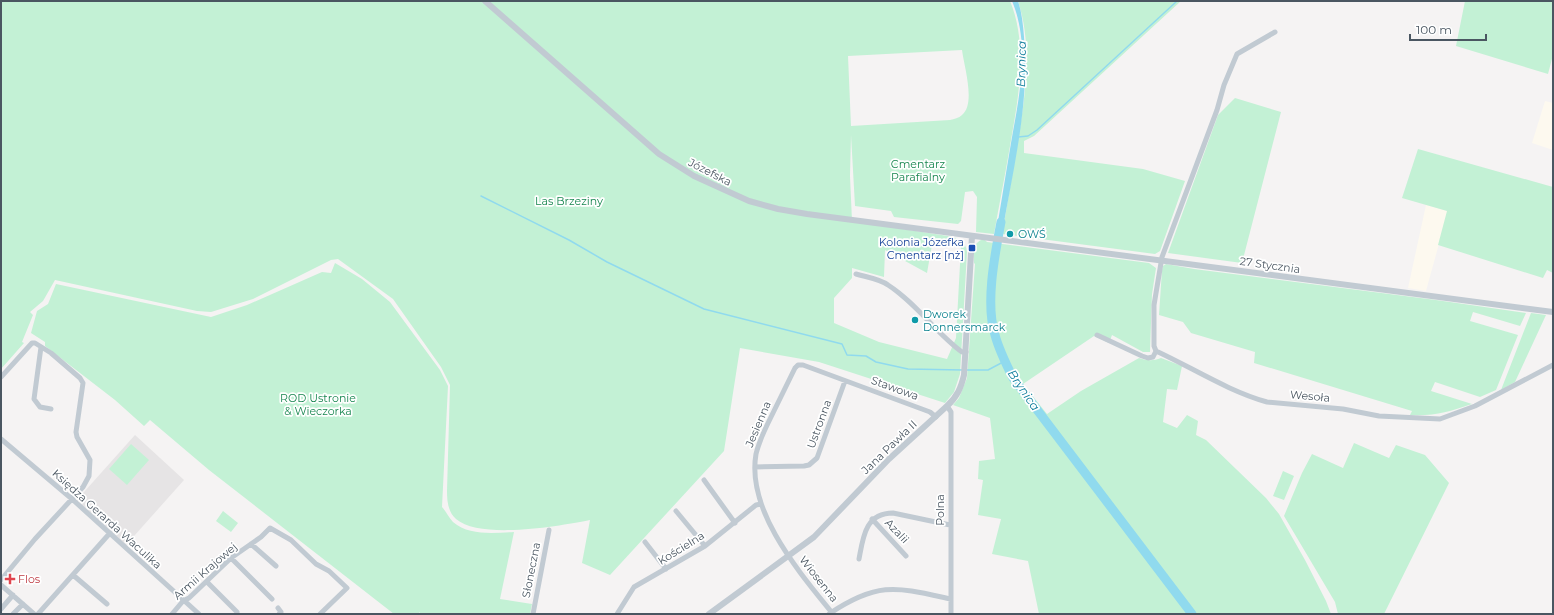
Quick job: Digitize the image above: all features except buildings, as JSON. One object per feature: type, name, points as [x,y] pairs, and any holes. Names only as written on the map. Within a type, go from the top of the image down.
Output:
[{"type":"street","name":"Józefska","points":[[485,1],[659,154],[700,179],[749,201],[778,209],[987,238]]},
{"type":"street","points":[[1097,335],[1142,356],[1148,358],[1153,357],[1156,351],[1154,346],[1154,305],[1161,260],[1224,85],[1238,54],[1275,32]]},
{"type":"street","name":"Jana Pawła II","points":[[709,614],[814,537],[889,459],[947,406],[959,391],[964,375],[965,365],[972,236]]},
{"type":"street","name":"27 Stycznia","points":[[987,238],[1553,312]]},
{"type":"street","points":[[856,274],[887,283],[904,297],[947,339],[962,352],[966,352]]},
{"type":"street","points":[[1,378],[35,342],[74,373],[83,383],[76,432],[77,437],[90,460],[89,476],[83,487],[35,539],[1,580]]},
{"type":"street","points":[[41,346],[34,399],[40,407],[51,409]]},
{"type":"street","name":"Wesoła","points":[[1156,351],[1231,388],[1267,402],[1343,409],[1379,416],[1440,419],[1475,406],[1553,365]]},
{"type":"street","name":"Stawowa","points":[[795,368],[798,365],[804,365],[930,412],[936,417]]},
{"type":"street","name":"Jesienna","points":[[788,556],[778,540],[761,504],[755,467],[756,454],[761,439],[795,368]]},
{"type":"street","name":"Ustronna","points":[[755,467],[804,466],[814,462],[817,458],[845,381]]},
{"type":"street","name":"Polna","points":[[947,406],[951,412],[951,614]]},
{"type":"street","name":"Księdza Gerarda Waculika","points":[[1,439],[72,499],[199,614]]},
{"type":"street","points":[[704,480],[735,523]]},
{"type":"street","name":"Kościelna","points":[[617,614],[634,587],[705,546],[756,505],[761,504]]},
{"type":"street","points":[[676,511],[705,546]]},
{"type":"street","name":"Azalii","points":[[859,559],[864,536],[872,519],[886,513],[950,525]]},
{"type":"street","name":"Azalii","points":[[872,519],[906,556]]},
{"type":"street","name":"Armii Krajowej","points":[[172,614],[183,601],[189,598],[231,558],[270,528],[291,540],[316,564],[329,571],[347,588],[320,614]]},
{"type":"street","name":"Słoneczna","points":[[533,614],[549,530]]},
{"type":"street","points":[[38,614],[110,533]]},
{"type":"street","points":[[645,542],[666,569]]},
{"type":"street","points":[[251,544],[276,566]]},
{"type":"street","name":"Wiosenna","points":[[788,556],[831,613]]},
{"type":"street","points":[[231,558],[272,599]]},
{"type":"street","points":[[73,575],[107,604]]},
{"type":"street","points":[[206,582],[237,612]]},
{"type":"street","points":[[1,585],[34,614]]},
{"type":"street","points":[[831,613],[861,595],[880,590],[905,590],[951,599]]},
{"type":"street","points":[[1,609],[13,595]]},
{"type":"street","points":[[13,614],[23,604]]},
{"type":"shaded area","points":[[1545,101],[1553,103],[1553,150],[1532,143]]},
{"type":"shaded area","points":[[1426,205],[1448,211],[1426,291],[1408,288]]},
{"type":"shaded area","points":[[135,435],[184,480],[126,545],[76,501]]},
{"type":"green space","name":"Las Brzeziny","points":[[1,1],[1010,1],[1016,19],[1019,36],[1019,92],[994,234],[976,232],[977,197],[973,191],[965,192],[961,221],[958,224],[894,217],[891,211],[855,206],[851,135],[850,176],[852,221],[952,237],[958,239],[965,245],[967,252],[960,374],[954,392],[945,403],[819,362],[740,348],[724,451],[610,575],[582,563],[590,520],[541,528],[501,530],[483,529],[467,525],[453,516],[448,506],[447,495],[450,385],[441,367],[393,299],[338,259],[331,260],[253,299],[211,312],[197,311],[55,280],[43,301],[30,312],[33,315],[22,342],[24,343],[1,369]],"holes":[[[962,50],[969,94],[966,110],[961,116],[950,120],[851,126],[848,56]],[[933,239],[961,246],[956,338],[947,359],[879,342],[834,323],[834,298],[852,278],[852,268],[884,277],[885,250],[927,273]]]},
{"type":"green space","points":[[1018,1],[1181,1],[1034,136],[1024,141],[1024,153],[1143,169],[1185,181],[1160,251],[1155,254],[1002,234],[1019,134],[1026,77],[1026,38]]},
{"type":"green space","points":[[1465,1],[1553,1],[1553,55],[1548,74],[1456,46]]},
{"type":"green space","points":[[1235,98],[1281,112],[1242,263],[1168,253],[1218,115]]},
{"type":"green space","points":[[1418,149],[1553,187],[1553,273],[1547,270],[1543,278],[1438,245],[1447,211],[1402,198]]},
{"type":"green space","points":[[981,240],[1149,263],[1156,268],[1152,294],[1150,352],[1143,352],[1112,335],[1109,343],[1094,336],[1023,384],[1047,414],[1081,391],[1139,358],[1145,360],[1155,360],[1161,358],[1182,366],[1177,390],[1167,389],[1163,422],[1177,428],[1187,415],[1198,421],[1196,435],[1206,440],[1266,498],[1279,514],[1305,560],[1331,614],[1039,614],[1028,561],[992,554],[1001,519],[978,515],[983,480],[978,479],[979,461],[995,459],[990,418],[953,405],[959,398],[967,378],[975,264],[974,250],[976,244]]},
{"type":"green space","name":"ROD Ustronie & Wieczorka","points":[[335,263],[362,279],[390,302],[440,370],[448,386],[442,507],[453,522],[466,530],[482,533],[514,532],[500,599],[532,604],[530,614],[421,614],[419,612],[419,614],[394,614],[209,470],[150,420],[144,426],[115,400],[45,346],[45,342],[31,333],[37,311],[48,304],[56,284],[211,317],[247,305],[322,272],[331,273]]},
{"type":"green space","points":[[1166,264],[1526,313],[1520,326],[1473,312],[1470,321],[1518,335],[1496,390],[1480,397],[1435,382],[1431,391],[1472,404],[1442,413],[1410,415],[1412,411],[1254,363],[1255,352],[1191,333],[1183,322],[1159,315],[1162,270],[1163,266]]},
{"type":"green space","points":[[1531,313],[1546,315],[1515,382],[1501,390]]},
{"type":"green space","points":[[1354,443],[1389,458],[1396,445],[1425,455],[1449,483],[1384,614],[1338,614],[1335,602],[1284,516],[1302,473],[1312,454],[1343,468]]},
{"type":"green space","points":[[131,444],[149,460],[127,485],[109,469]]},
{"type":"green space","points":[[1283,471],[1294,476],[1284,500],[1273,496]]},
{"type":"green space","points":[[223,511],[238,523],[231,532],[216,521]]},
{"type":"water","points":[[1012,1],[1018,1],[1022,19],[1025,86],[1023,111],[1002,234],[996,234],[1022,72],[1021,36],[1018,18]]},
{"type":"waterway","points":[[1018,137],[1028,136],[1037,130],[1177,1]]},
{"type":"waterway","points":[[481,196],[569,240],[607,262],[704,309],[842,344],[847,355],[866,356],[876,362],[908,369],[963,370]]},
{"type":"waterway","name":"Brynica","points":[[1001,222],[992,278],[992,322],[1001,352],[1013,378],[1192,614]]},
{"type":"waterway","points":[[967,370],[988,370],[1005,361]]},
{"type":"place","name":"OWŚ","points":[[1010,234]]},
{"type":"place","name":"Kolonia Józefka Cmentarz [nż]","points":[[972,248]]},
{"type":"place","name":"Dworek Donnersmarck","points":[[915,320]]},
{"type":"place","name":"Flos","points":[[10,579]]},
{"type":"park label","name":"Cmentarz Parafialny","points":[[918,170]]}]
